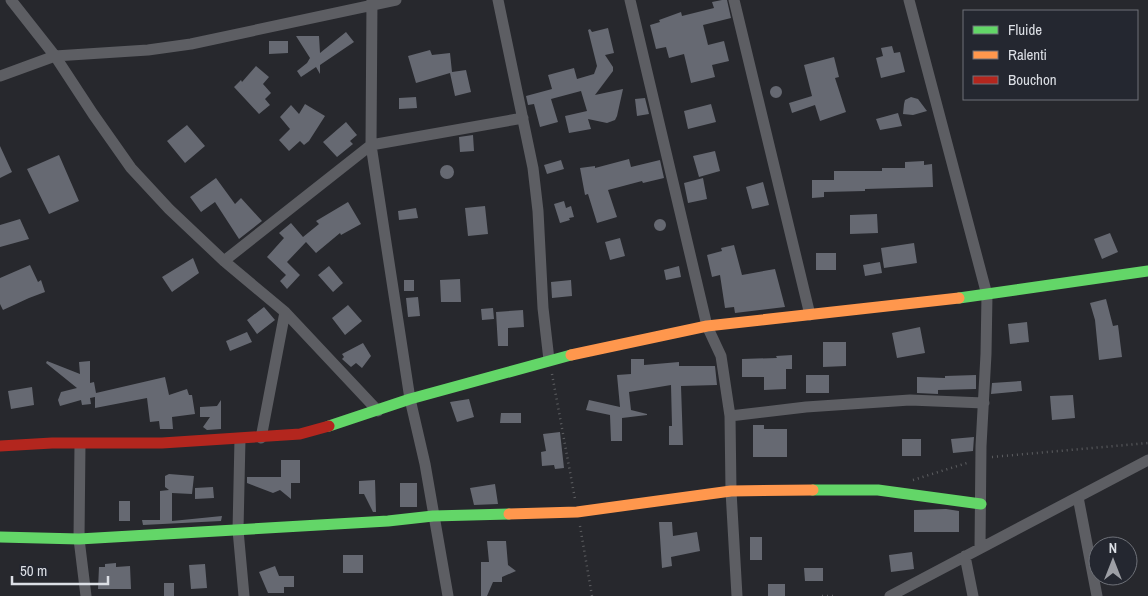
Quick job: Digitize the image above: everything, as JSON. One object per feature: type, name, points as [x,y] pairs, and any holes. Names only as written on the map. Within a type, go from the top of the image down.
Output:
[{"type":"street","points":[[11,0],[55,56],[131,168],[169,209],[224,261],[284,312],[378,411]]},
{"type":"street","points":[[0,76],[55,56],[148,50],[191,44],[372,2],[396,0]]},
{"type":"street","points":[[498,0],[533,168],[538,211],[543,308],[549,360]]},
{"type":"street","points":[[630,0],[707,326],[720,356],[730,416],[731,492],[737,596]]},
{"type":"street","points":[[734,0],[810,315]]},
{"type":"street","points":[[909,0],[987,295],[980,548]]},
{"type":"street","points":[[372,2],[371,145],[410,399],[425,464],[448,596]]},
{"type":"street","points":[[224,261],[371,145],[523,118]]},
{"type":"street","points":[[0,446],[52,443],[162,444],[300,434],[338,424],[410,399],[549,360],[707,326],[987,295],[1148,271]]},
{"type":"street","points":[[261,438],[284,312]]},
{"type":"street","points":[[730,416],[806,407],[910,400],[984,403]]},
{"type":"street","points":[[240,439],[238,530],[244,596]]},
{"type":"street","points":[[80,444],[79,539],[86,596]]},
{"type":"street","points":[[890,596],[1148,460]]},
{"type":"street","points":[[0,537],[79,539],[388,521],[433,516],[577,512],[731,492],[878,490],[981,504]]},
{"type":"street","points":[[1078,497],[1097,596]]},
{"type":"street","points":[[965,556],[973,596]]},
{"type":"path","points":[[549,360],[592,596]]},
{"type":"path","points":[[906,482],[982,458],[1148,443]]},
{"type":"path","points":[[822,596],[834,596]]},
{"type":"building","points":[[727,0],[731,18],[703,25],[708,45],[724,41],[729,61],[712,65],[715,77],[691,83],[684,54],[669,58],[666,47],[656,49],[650,25],[681,12],[682,16],[714,8],[712,2]]},
{"type":"building","points":[[608,28],[614,53],[605,55],[613,67],[613,71],[595,95],[623,89],[615,120],[607,123],[588,119],[591,129],[569,133],[565,116],[587,111],[581,91],[551,99],[558,122],[540,127],[534,104],[528,105],[526,96],[552,89],[548,75],[574,68],[577,79],[594,74],[597,66],[588,30],[590,29],[592,32]]},
{"type":"building","points":[[346,32],[354,42],[320,65],[320,74],[316,67],[301,77],[297,71],[310,58],[296,36],[319,36],[320,53]]},
{"type":"building","points":[[269,41],[288,41],[288,53],[269,54]]},
{"type":"building","points":[[892,46],[894,53],[900,52],[905,72],[881,78],[876,58],[883,56],[881,48]]},
{"type":"building","points":[[430,50],[432,55],[450,53],[452,72],[466,70],[471,92],[455,96],[450,73],[416,83],[408,56]]},
{"type":"building","points":[[834,57],[839,77],[835,78],[846,112],[820,121],[815,105],[792,113],[789,103],[812,96],[804,65]]},
{"type":"building","points":[[256,66],[269,77],[263,84],[271,93],[265,99],[270,105],[259,114],[234,87],[241,80],[242,82]]},
{"type":"building","points":[[774,86],[778,86],[782,92],[778,98],[774,98],[770,94],[770,90]]},
{"type":"building","points":[[416,97],[417,108],[399,109],[399,98]]},
{"type":"building","points":[[911,97],[918,99],[927,111],[913,115],[903,114],[905,100]]},
{"type":"building","points":[[645,98],[649,114],[637,116],[635,99]]},
{"type":"building","points":[[305,104],[325,116],[309,141],[304,145],[300,141],[289,151],[279,140],[290,129],[280,117],[291,105],[299,114]]},
{"type":"building","points":[[711,104],[716,122],[688,129],[684,111]]},
{"type":"building","points":[[898,113],[902,126],[880,130],[876,119]]},
{"type":"building","points":[[346,122],[357,135],[350,141],[353,144],[337,157],[323,142]]},
{"type":"building","points":[[187,125],[205,146],[185,163],[167,141]]},
{"type":"building","points":[[473,135],[474,151],[460,152],[459,137]]},
{"type":"building","points":[[0,146],[12,172],[0,178]]},
{"type":"building","points":[[715,151],[720,171],[699,177],[693,156]]},
{"type":"building","points":[[59,155],[79,201],[49,214],[27,169]]},
{"type":"building","points":[[629,159],[631,167],[660,160],[664,178],[643,183],[642,181],[608,190],[617,217],[597,223],[588,194],[585,195],[580,168],[595,166],[595,168]]},
{"type":"building","points":[[561,160],[564,169],[547,174],[544,165]]},
{"type":"building","points":[[924,161],[924,165],[932,164],[933,187],[824,192],[824,197],[812,198],[812,180],[834,180],[834,171],[882,171],[882,168],[905,168],[905,162]]},
{"type":"building","points":[[447,165],[452,167],[454,172],[452,177],[447,179],[442,177],[440,172],[442,167]]},
{"type":"building","points":[[216,178],[235,204],[241,198],[262,221],[239,239],[215,202],[201,212],[190,197]]},
{"type":"building","points":[[703,178],[707,199],[688,203],[684,183]]},
{"type":"building","points":[[763,182],[769,205],[752,209],[746,187]]},
{"type":"building","points":[[564,201],[566,208],[571,206],[574,217],[560,223],[554,204]]},
{"type":"building","points":[[348,202],[361,224],[341,235],[340,233],[316,253],[306,242],[287,262],[300,275],[287,289],[280,281],[286,275],[267,257],[284,238],[279,233],[291,223],[303,237],[319,224],[316,221]]},
{"type":"building","points":[[485,206],[488,234],[468,236],[465,208]]},
{"type":"building","points":[[416,208],[418,218],[399,220],[398,211]]},
{"type":"building","points":[[877,214],[878,233],[850,234],[850,215]]},
{"type":"building","points":[[20,219],[29,239],[0,247],[0,225]]},
{"type":"building","points":[[658,219],[662,219],[666,225],[662,231],[658,231],[654,227],[654,223]]},
{"type":"building","points":[[1110,233],[1118,252],[1102,259],[1094,239]]},
{"type":"building","points":[[620,238],[625,256],[610,260],[605,242]]},
{"type":"building","points":[[914,243],[917,263],[884,268],[881,248]]},
{"type":"building","points":[[734,245],[742,275],[775,269],[785,307],[735,313],[734,307],[725,308],[720,275],[712,277],[707,255],[722,251],[721,248]]},
{"type":"building","points":[[816,253],[836,253],[836,270],[816,270]]},
{"type":"building","points":[[193,258],[199,273],[172,292],[162,277]]},
{"type":"building","points":[[880,262],[882,273],[865,276],[863,265]]},
{"type":"building","points":[[30,265],[38,282],[41,280],[45,292],[3,310],[0,304],[0,278]]},
{"type":"building","points":[[329,266],[343,283],[333,292],[318,275]]},
{"type":"building","points":[[679,266],[681,277],[666,280],[664,270]]},
{"type":"building","points":[[460,279],[461,302],[441,302],[440,280]]},
{"type":"building","points":[[404,280],[414,280],[414,291],[404,291]]},
{"type":"building","points":[[571,280],[572,296],[552,298],[551,282]]},
{"type":"building","points":[[418,297],[420,316],[408,317],[406,298]]},
{"type":"building","points":[[1106,299],[1113,326],[1118,325],[1122,357],[1099,360],[1095,320],[1090,303]]},
{"type":"building","points":[[348,305],[362,321],[345,335],[332,318]]},
{"type":"building","points":[[264,307],[275,320],[257,334],[247,320]]},
{"type":"building","points":[[493,308],[494,319],[482,320],[481,309]]},
{"type":"building","points":[[523,310],[524,327],[508,328],[508,346],[498,346],[496,312]]},
{"type":"building","points":[[1027,322],[1029,342],[1010,344],[1008,324]]},
{"type":"building","points":[[920,327],[925,353],[897,358],[892,333]]},
{"type":"building","points":[[247,332],[252,342],[230,351],[226,341]]},
{"type":"building","points":[[823,342],[846,342],[846,366],[823,367]]},
{"type":"building","points":[[363,343],[371,356],[362,368],[356,363],[351,367],[342,359],[344,357],[342,354]]},
{"type":"building","points":[[792,355],[792,369],[786,369],[786,389],[764,390],[764,377],[742,377],[742,359],[777,358],[776,356]]},
{"type":"building","points":[[631,359],[644,359],[644,365],[679,362],[679,366],[715,366],[717,385],[681,386],[683,445],[669,445],[669,426],[672,426],[671,385],[629,392],[631,410],[647,415],[622,418],[622,441],[611,441],[610,415],[586,410],[589,400],[620,407],[617,375],[631,374]]},
{"type":"building","points":[[47,361],[80,374],[79,362],[90,361],[90,383],[94,382],[96,393],[165,377],[169,395],[187,389],[189,395],[192,395],[195,414],[172,417],[173,429],[160,429],[159,421],[150,422],[147,398],[95,408],[95,397],[90,398],[91,404],[82,405],[81,400],[60,406],[58,400],[61,392],[77,388],[46,363]]},
{"type":"building","points":[[806,375],[829,375],[829,393],[806,393]]},
{"type":"building","points":[[976,375],[976,389],[938,390],[938,394],[917,393],[917,377],[945,378],[945,376]]},
{"type":"building","points":[[1021,381],[1022,391],[991,394],[992,383]]},
{"type":"building","points":[[32,387],[34,405],[11,409],[8,391]]},
{"type":"building","points":[[1073,395],[1075,418],[1052,420],[1050,396]]},
{"type":"building","points":[[469,399],[474,417],[457,422],[450,402]]},
{"type":"building","points":[[221,400],[221,429],[207,430],[203,427],[210,417],[200,417],[200,407],[217,406]]},
{"type":"building","points":[[501,413],[521,413],[521,423],[500,423]]},
{"type":"building","points":[[753,425],[764,425],[764,429],[787,429],[787,457],[753,457]]},
{"type":"building","points":[[560,432],[564,468],[555,469],[554,465],[542,466],[541,452],[546,451],[543,434]]},
{"type":"building","points":[[974,437],[973,451],[953,453],[951,439]]},
{"type":"building","points":[[902,439],[921,439],[921,456],[902,456]]},
{"type":"building","points":[[281,460],[300,460],[300,483],[291,483],[291,499],[280,490],[273,493],[247,483],[247,477],[281,477]]},
{"type":"building","points":[[169,474],[194,476],[192,494],[172,493],[172,521],[222,516],[221,521],[143,525],[142,520],[160,520],[160,491],[169,490],[165,487],[165,476]]},
{"type":"building","points":[[375,480],[376,512],[373,512],[364,494],[359,494],[359,481]]},
{"type":"building","points":[[400,483],[417,483],[417,507],[400,507]]},
{"type":"building","points":[[495,484],[498,504],[474,505],[470,488]]},
{"type":"building","points":[[213,487],[214,498],[195,499],[195,488]]},
{"type":"building","points":[[119,501],[130,501],[130,521],[119,521]]},
{"type":"building","points":[[946,509],[959,511],[959,532],[914,532],[914,510]]},
{"type":"building","points":[[659,522],[672,522],[673,536],[697,532],[700,551],[671,557],[672,566],[662,568]]},
{"type":"building","points":[[750,537],[762,537],[762,560],[750,560]]},
{"type":"building","points":[[487,541],[506,541],[508,565],[516,571],[502,577],[502,582],[493,582],[487,596],[481,596],[481,562],[489,562]]},
{"type":"building","points":[[912,552],[914,569],[891,572],[889,555]]},
{"type":"building","points":[[343,555],[363,555],[363,573],[343,573]]},
{"type":"building","points":[[116,563],[116,567],[130,566],[131,589],[98,589],[99,567],[105,567],[105,564]]},
{"type":"building","points":[[205,564],[207,588],[191,589],[189,565]]},
{"type":"building","points":[[275,566],[279,576],[294,576],[294,587],[284,587],[284,593],[268,593],[259,572]]},
{"type":"building","points":[[804,568],[823,568],[823,581],[805,581]]},
{"type":"building","points":[[164,583],[174,583],[174,596],[164,596]]},
{"type":"building","points":[[768,584],[785,584],[785,596],[768,596]]},
{"type":"traffic: fast","points":[[959,298],[1148,271]]},
{"type":"traffic: fast","points":[[329,426],[410,399],[571,355]]},
{"type":"traffic: fast","points":[[813,490],[878,490],[981,504]]},
{"type":"traffic: fast","points":[[0,537],[79,539],[388,521],[433,516],[509,514]]},
{"type":"traffic: slow","points":[[571,355],[707,326],[959,298]]},
{"type":"traffic: slow","points":[[509,514],[577,512],[731,491],[813,490]]},
{"type":"traffic: jam","points":[[0,446],[52,443],[162,443],[300,434],[329,426]]}]
